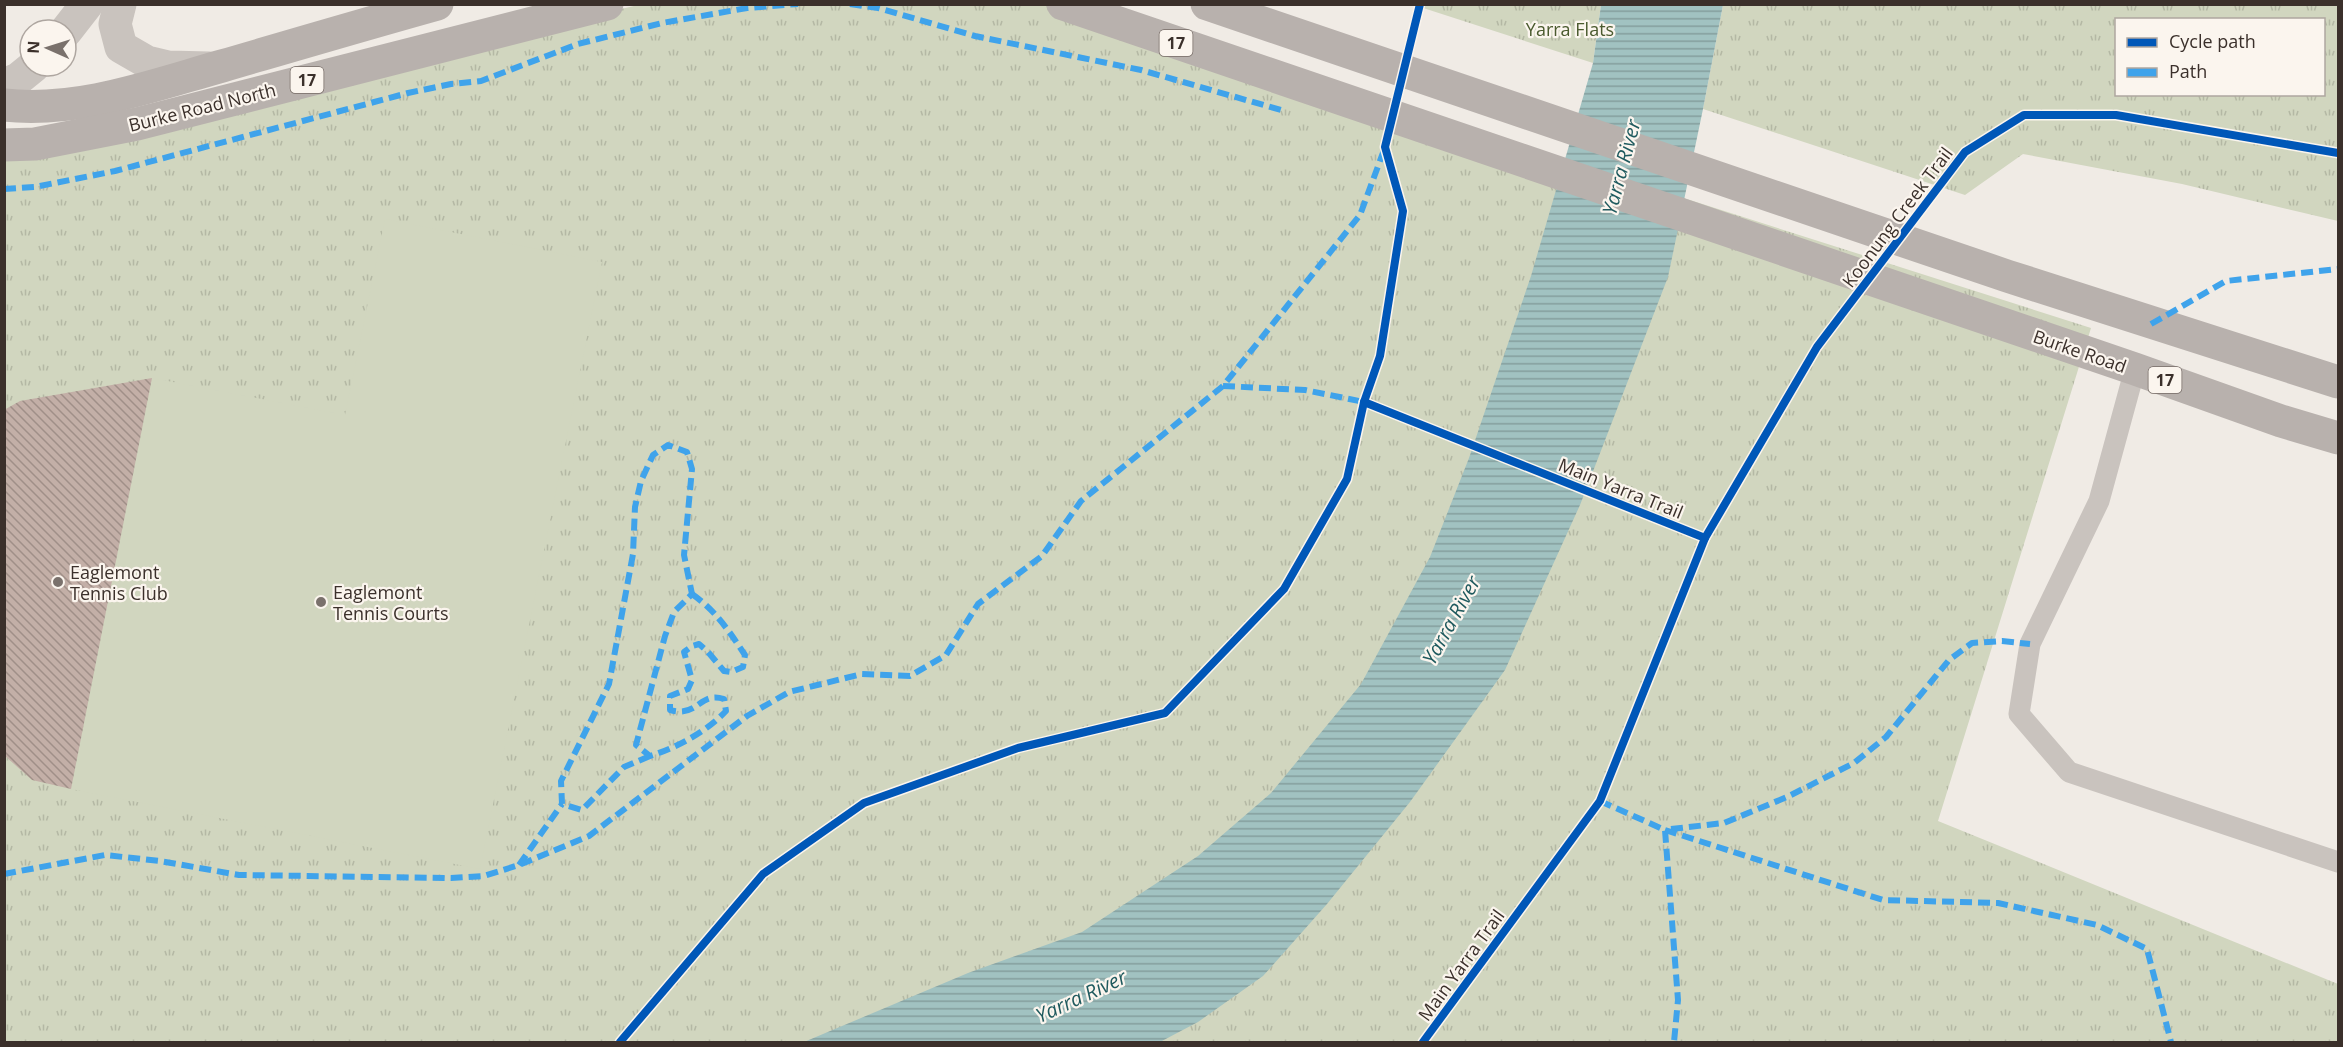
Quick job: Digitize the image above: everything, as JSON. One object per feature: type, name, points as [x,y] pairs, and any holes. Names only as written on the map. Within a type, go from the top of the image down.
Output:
[{"type":"main road","name":"Burke Road North","points":[[4,105],[25,107],[98,100],[156,87],[436,4]]},
{"type":"main road","name":"Burke Road North","points":[[4,145],[35,144],[138,124],[607,4]]},
{"type":"main road","name":"Burke Road","points":[[1063,4],[2135,369],[2281,421],[2338,438]]},
{"type":"main road","points":[[1207,4],[2007,276],[2338,382]]},
{"type":"street","points":[[76,18],[87,4]]},
{"type":"street","points":[[120,4],[115,24],[121,48],[147,62],[168,67],[214,68]]},
{"type":"street","points":[[4,85],[19,78]]},
{"type":"lane","points":[[2135,369],[2099,501],[2030,644],[2019,714],[2069,772],[2338,862]]},
{"type":"green space","points":[[638,5],[1043,5],[1179,37],[2091,328],[1938,821],[2338,984],[2338,1042],[5,1042],[4,136],[69,141]]},
{"type":"green space","name":"Yarra Flats","points":[[1414,5],[1601,5],[1593,63]]},
{"type":"green space","points":[[1723,5],[2338,5],[2338,221],[2182,184],[2023,154],[1965,195],[1703,109]]},
{"type":"green space","name":"Eaglemont Tennis Courts","points":[[385,219],[602,262],[480,869],[71,789],[152,378],[345,415]]},
{"type":"water","name":"Yarra River","points":[[1601,5],[1723,5],[1668,277],[1580,505],[1505,670],[1410,802],[1327,904],[1263,976],[1198,1022],[1160,1042],[804,1042],[968,973],[1082,932],[1198,856],[1271,793],[1361,684],[1430,557],[1469,458],[1531,276],[1593,63]]},
{"type":"building","name":"Eaglemont Tennis Club","points":[[152,378],[71,789],[32,780],[4,755],[4,410],[20,401]]},
{"type":"marked path","points":[[4,189],[35,187],[115,171],[408,93],[451,84],[481,81],[578,44],[662,23],[747,8],[798,4]]},
{"type":"marked path","points":[[850,4],[878,8],[975,36],[1141,70],[1281,110]]},
{"type":"marked path","points":[[4,874],[105,855],[160,861],[239,875],[451,878],[484,876],[519,865],[589,836],[747,716],[789,692],[862,674],[910,676],[946,655],[978,604],[1042,556],[1081,501],[1223,386],[1360,215],[1384,150]]},
{"type":"marked path","points":[[2151,324],[2226,281],[2338,269]]},
{"type":"marked path","points":[[1223,386],[1305,390],[1364,402]]},
{"type":"marked path","points":[[650,756],[624,767],[582,810],[562,804],[561,781],[609,684],[633,554],[635,507],[641,481],[653,455],[668,445],[687,452],[692,469],[684,555],[692,594]]},
{"type":"marked path","points":[[692,594],[715,614],[745,655],[743,667],[731,672],[724,671],[699,644],[684,652],[692,680],[688,689],[670,696],[670,710],[687,711],[709,698],[716,698],[724,699],[726,711],[710,726],[691,738],[650,756],[636,745],[665,636],[674,612],[692,594]]},
{"type":"marked path","points":[[1671,829],[1724,823],[1787,797],[1854,763],[1886,737],[1949,660],[1972,643],[2002,641],[2030,644]]},
{"type":"marked path","points":[[1600,801],[1665,830],[1678,1000],[1674,1042]]},
{"type":"marked path","points":[[519,865],[562,804]]},
{"type":"marked path","points":[[1665,830],[1883,900],[1998,903],[2097,925],[2147,949],[2171,1042]]},
{"type":"cycle path","name":"Main Yarra Trail","points":[[1420,4],[1385,147],[1403,211],[1380,356],[1364,402],[1705,538],[1600,801],[1423,1042]]},
{"type":"cycle path","name":"Koonung Creek Trail","points":[[1705,538],[1817,347],[1965,152],[2024,115],[2116,115],[2338,153]]},
{"type":"cycle path","points":[[620,1042],[763,874],[864,803],[1018,748],[1165,713],[1284,589],[1347,479],[1364,402]]},
{"type":"place","name":"Eaglemont Tennis Club","points":[[58,582]]},
{"type":"place","name":"Eaglemont Tennis Courts","points":[[321,602]]}]
